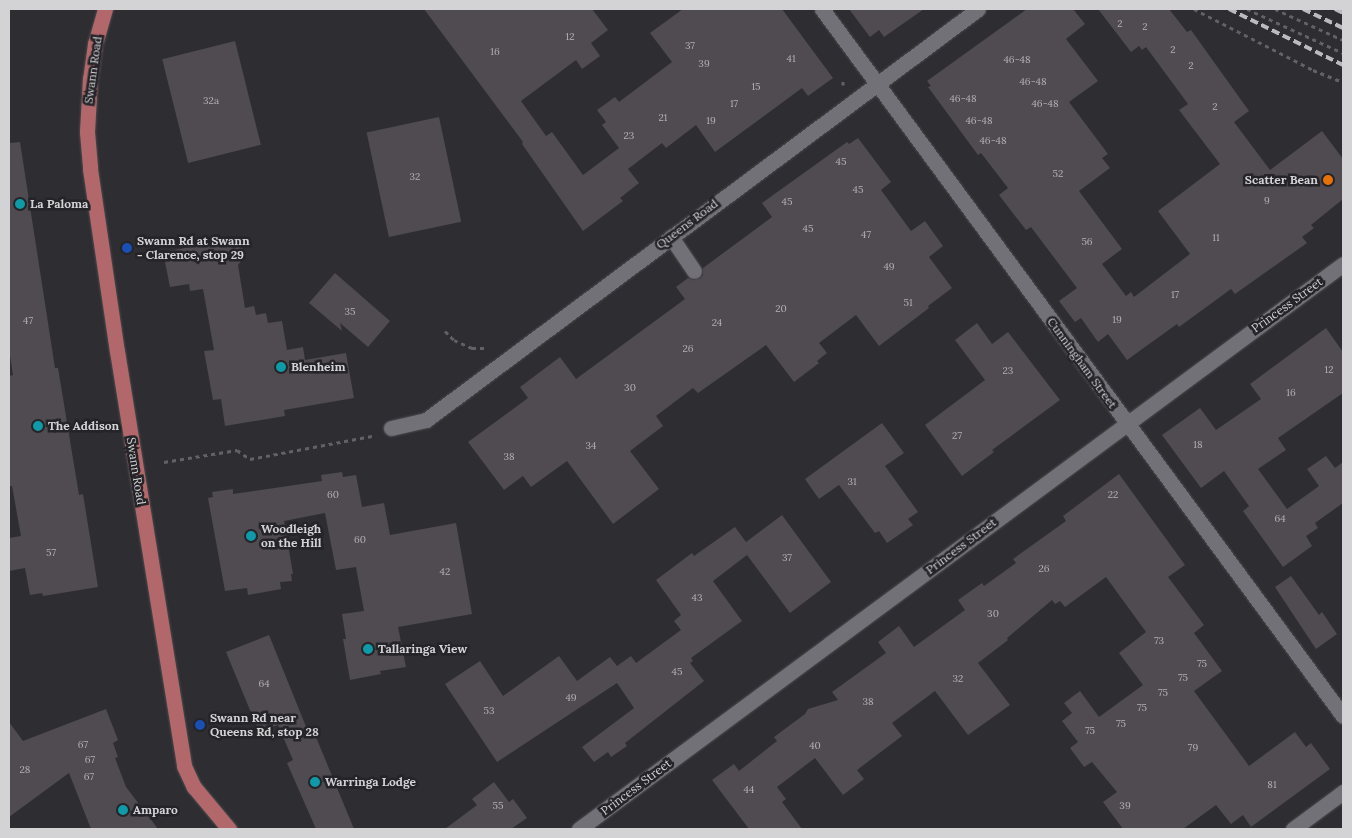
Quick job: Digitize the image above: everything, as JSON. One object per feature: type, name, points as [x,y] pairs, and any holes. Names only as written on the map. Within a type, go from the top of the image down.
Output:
[{"type":"main road","name":"Swann Road","points":[[105,9],[95,44],[90,78],[87,132],[90,169],[117,350],[184,766],[194,787],[229,829]]},
{"type":"street","name":"Cunningham Street","points":[[822,9],[1343,716]]},
{"type":"street","name":"Queens Road","points":[[391,428],[426,420],[978,9]]},
{"type":"street","points":[[671,237],[694,271]]},
{"type":"street","name":"Princess Street","points":[[579,829],[1343,264]]},
{"type":"street","points":[[1293,829],[1343,792]]},
{"type":"path","points":[[1194,9],[1313,70],[1343,82]]},
{"type":"path","points":[[1247,9],[1343,53]]},
{"type":"path","points":[[1275,9],[1343,40]]},
{"type":"path","points":[[445,331],[454,340],[472,348],[492,348]]},
{"type":"path","points":[[164,462],[237,450],[250,459],[367,438]]},
{"type":"building","points":[[424,9],[592,9],[608,30],[591,43],[600,56],[582,69],[576,60],[521,101],[546,136],[552,132],[583,175],[619,148],[602,125],[606,122],[597,110],[615,97],[619,102],[672,62],[650,33],[683,9],[782,9],[833,78],[808,96],[802,88],[715,152],[696,125],[666,148],[662,143],[628,169],[639,183],[620,198],[623,201],[583,231],[522,144],[523,142]]},
{"type":"building","points":[[849,9],[924,9],[884,37],[879,30],[870,37]]},
{"type":"building","points":[[1027,9],[1073,9],[1085,24],[1066,39],[1098,81],[1069,102],[1108,154],[1102,158],[1110,168],[1079,191],[1122,249],[1102,264],[1126,296],[1131,292],[1134,297],[1190,254],[1158,211],[1220,164],[1179,110],[1188,104],[1146,47],[1142,50],[1139,46],[1131,52],[1098,9],[1169,9],[1187,32],[1191,30],[1249,111],[1234,122],[1270,170],[1322,131],[1343,159],[1343,199],[1311,225],[1314,228],[1302,237],[1307,243],[1235,294],[1231,289],[1179,327],[1177,324],[1127,360],[1108,334],[1098,342],[1081,318],[1075,322],[1059,301],[1077,288],[1031,227],[1026,230],[999,195],[1008,188],[981,153],[978,155],[928,87],[931,86],[927,81]]},
{"type":"building","points":[[235,41],[261,145],[188,163],[162,59]]},
{"type":"building","points":[[439,117],[461,222],[389,237],[367,132]]},
{"type":"building","points":[[858,138],[891,182],[881,190],[911,231],[925,221],[943,246],[929,257],[952,288],[879,346],[856,315],[819,343],[827,353],[817,361],[819,363],[794,382],[766,345],[698,393],[693,388],[656,416],[663,426],[630,451],[659,489],[613,524],[567,461],[531,487],[523,476],[504,490],[468,442],[528,398],[520,387],[560,357],[576,379],[685,299],[676,287],[688,278],[694,280],[700,278],[703,275],[703,268],[772,217],[762,203],[847,142],[849,144]]},
{"type":"building","points":[[20,142],[55,368],[58,368],[79,495],[83,494],[98,587],[43,596],[42,593],[30,595],[25,568],[9,571],[9,538],[21,536],[12,486],[9,486],[9,376],[13,375],[9,349],[9,143]]},
{"type":"building","name":"Blenheim","points":[[234,239],[242,246],[244,257],[238,265],[245,308],[254,306],[256,315],[266,313],[268,323],[282,321],[287,350],[303,347],[305,360],[346,353],[354,398],[284,410],[285,416],[225,426],[221,399],[213,400],[204,351],[214,350],[203,289],[190,291],[189,284],[170,287],[163,252]]},
{"type":"building","points":[[335,273],[390,321],[368,347],[340,323],[342,331],[309,303]]},
{"type":"building","points":[[977,323],[992,344],[1008,332],[1060,400],[992,450],[994,452],[962,476],[925,425],[985,380],[955,340]]},
{"type":"building","points":[[1326,328],[1343,352],[1343,393],[1278,438],[1286,450],[1258,469],[1287,509],[1319,486],[1307,469],[1326,456],[1335,468],[1343,462],[1343,503],[1315,523],[1318,528],[1306,536],[1312,546],[1283,567],[1243,511],[1249,506],[1224,471],[1201,488],[1162,435],[1200,408],[1216,430],[1261,399],[1250,384]]},
{"type":"building","points":[[882,423],[904,453],[885,466],[918,512],[908,519],[913,525],[887,543],[879,531],[875,533],[839,485],[819,499],[805,479]]},
{"type":"building","points":[[342,472],[343,477],[356,475],[362,507],[384,503],[390,535],[456,523],[472,614],[398,627],[406,667],[380,671],[381,674],[350,680],[343,639],[346,639],[342,614],[364,611],[356,567],[336,570],[325,513],[284,521],[293,574],[291,574],[292,581],[280,582],[281,589],[248,595],[247,588],[225,591],[208,498],[213,497],[212,492],[233,489],[233,494],[322,481],[321,475]]},
{"type":"building","points":[[1119,474],[1185,565],[1168,577],[1204,625],[1194,633],[1222,671],[1194,691],[1249,766],[1295,732],[1306,747],[1311,743],[1330,769],[1251,827],[1243,815],[1231,824],[1216,805],[1183,829],[1123,829],[1103,802],[1117,792],[1092,762],[1084,767],[1070,748],[1078,742],[1062,721],[1072,713],[1064,703],[1080,691],[1099,717],[1143,685],[1119,653],[1146,632],[1106,577],[1065,607],[1060,601],[1055,604],[1052,600],[1007,638],[1008,640],[978,663],[1010,705],[968,735],[935,691],[892,723],[902,736],[857,770],[864,779],[843,795],[815,758],[777,787],[786,799],[782,802],[802,829],[749,829],[712,780],[734,764],[739,771],[777,741],[774,737],[805,714],[808,709],[838,700],[832,692],[886,653],[878,642],[899,626],[914,647],[965,610],[958,600],[982,583],[984,586],[1016,563],[1013,559],[1066,521],[1063,516]]},
{"type":"building","points":[[782,515],[831,582],[790,613],[747,555],[713,581],[742,621],[691,658],[693,661],[690,663],[704,681],[625,743],[627,746],[611,757],[608,752],[594,762],[582,747],[634,708],[617,683],[497,762],[445,684],[480,661],[503,696],[559,656],[577,681],[610,657],[617,666],[631,656],[636,663],[681,630],[674,621],[681,615],[656,580],[692,553],[694,556],[735,527],[746,542]]},
{"type":"building","points":[[1291,576],[1319,615],[1322,612],[1337,634],[1316,649],[1275,587]]},
{"type":"building","points":[[269,635],[311,739],[316,737],[354,829],[316,829],[287,763],[293,760],[278,725],[259,732],[226,652]]},
{"type":"building","points":[[106,709],[118,740],[113,743],[118,757],[115,758],[126,787],[158,829],[91,829],[69,773],[9,817],[9,722],[23,741]]},
{"type":"building","points":[[494,782],[509,802],[513,799],[527,818],[511,829],[445,829],[477,805],[472,799]]},
{"type":"railway","points":[[1229,9],[1343,65]]},
{"type":"railway","points":[[1303,9],[1343,28]]},
{"type":"railway","points":[[1335,9],[1343,13]]},
{"type":"place","name":"Scatter Bean","points":[[1328,180]]},
{"type":"place","name":"La Paloma","points":[[20,204]]},
{"type":"place","name":"Swann Rd at Swann - Clarence, stop 29","points":[[127,248]]},
{"type":"place","name":"Blenheim","points":[[281,367]]},
{"type":"place","name":"The Addison","points":[[38,426]]},
{"type":"place","name":"Woodleigh on the Hill","points":[[251,536]]},
{"type":"place","name":"Tallaringa View","points":[[368,649]]},
{"type":"place","name":"Swann Rd near Queens Rd, stop 28","points":[[200,725]]},
{"type":"place","name":"Warringa Lodge","points":[[315,782]]},
{"type":"place","name":"Amparo","points":[[123,810]]}]
